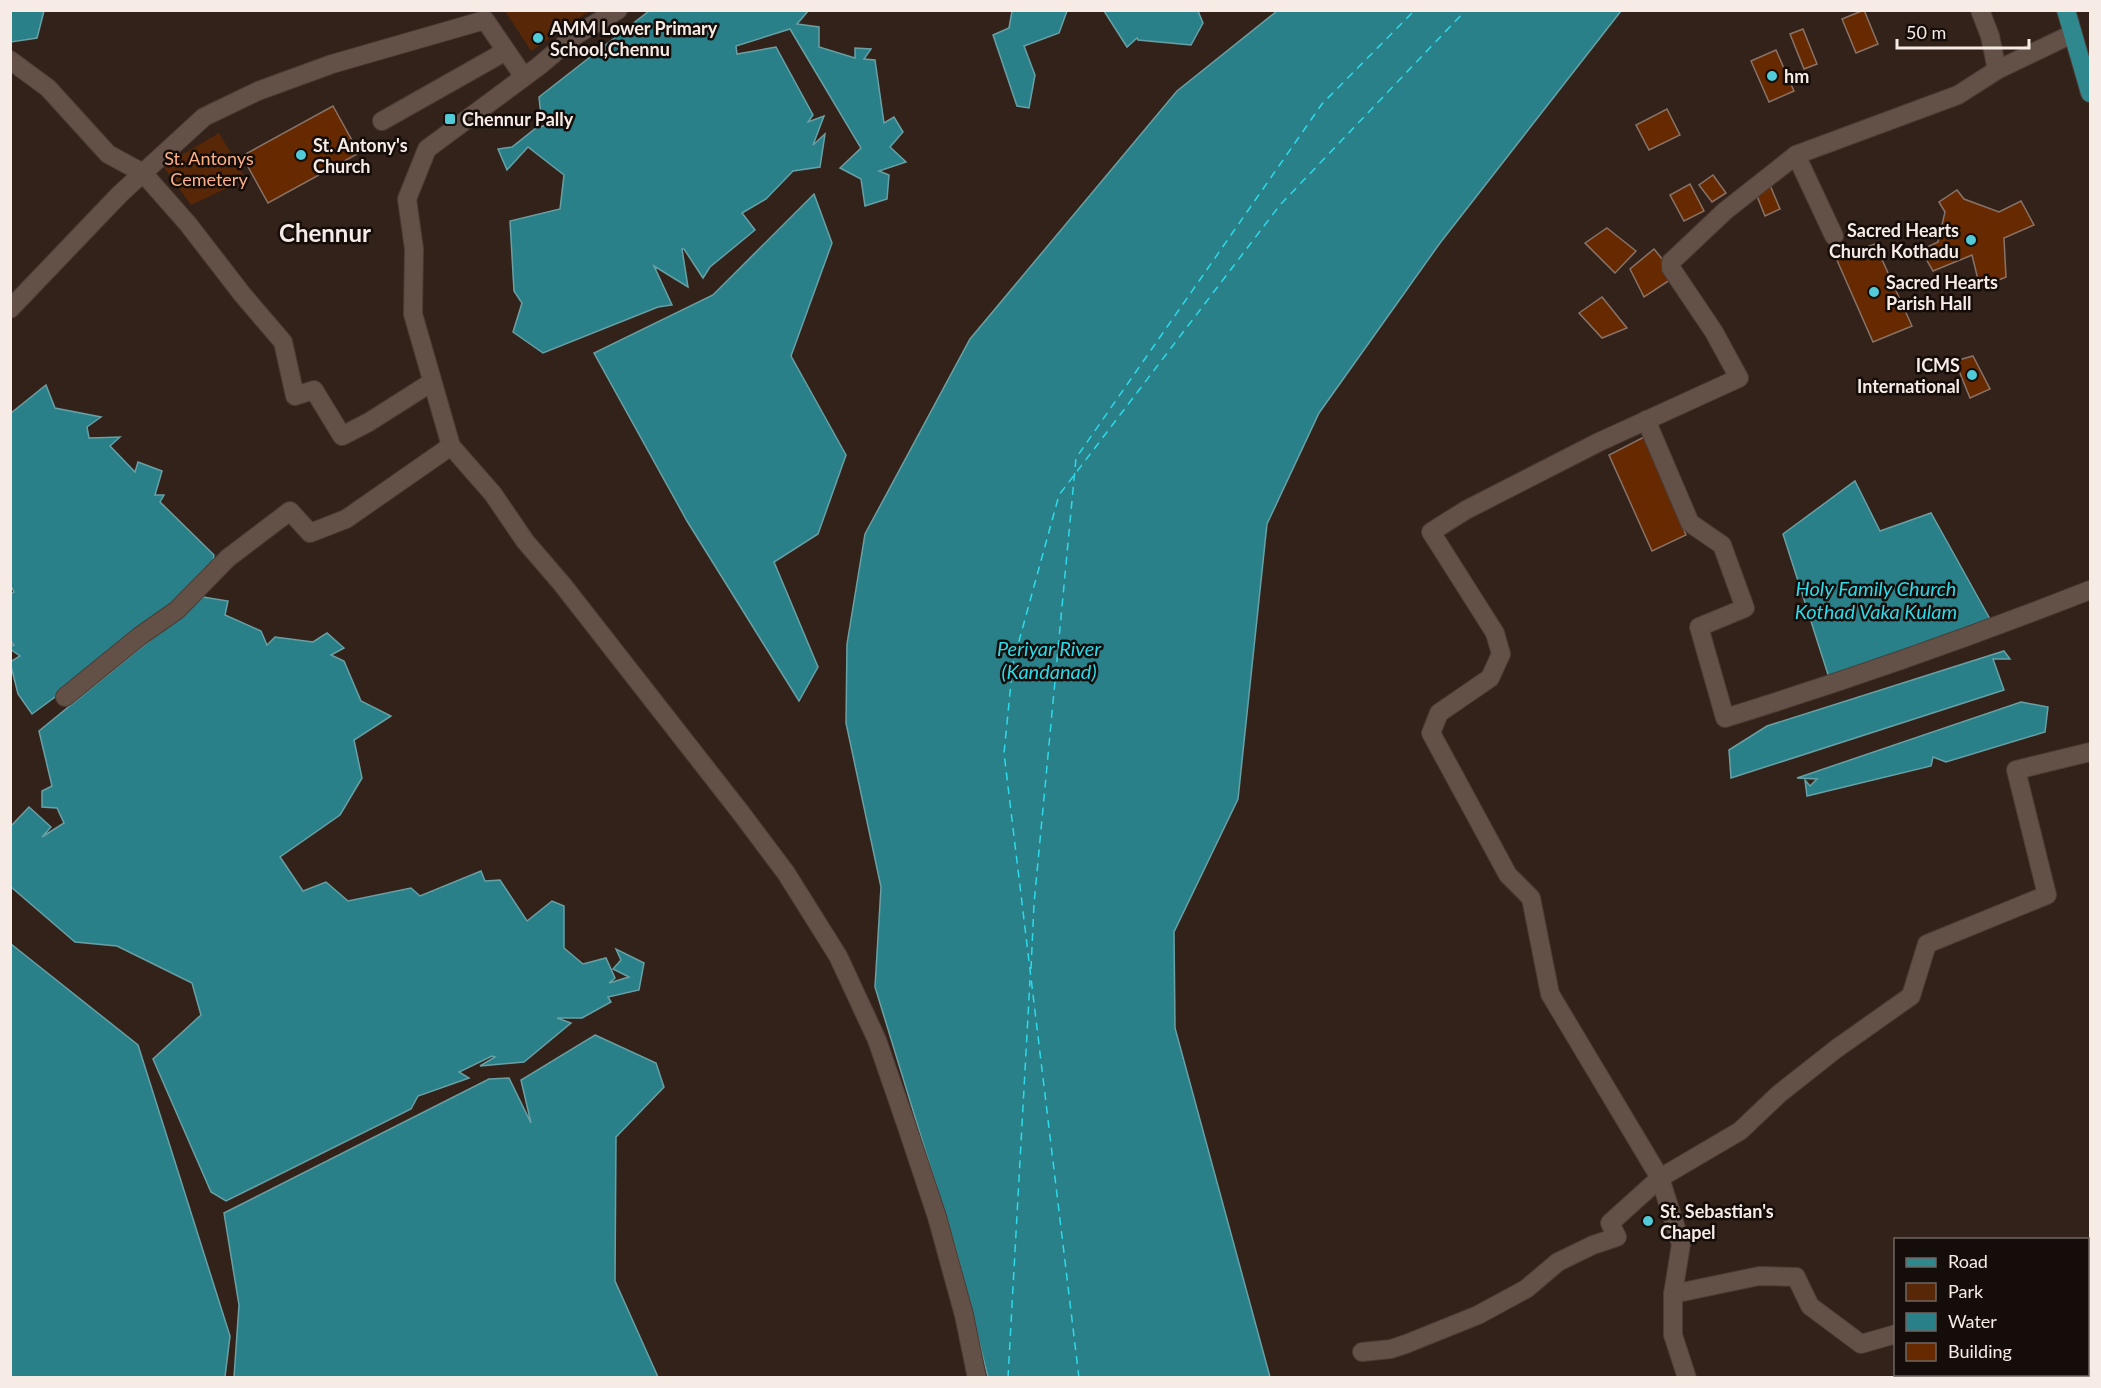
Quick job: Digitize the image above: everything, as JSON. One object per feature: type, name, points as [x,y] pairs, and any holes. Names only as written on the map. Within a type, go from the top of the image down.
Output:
[{"type":"main road","points":[[2066,10],[2091,93]]},
{"type":"street","points":[[618,10],[576,35],[524,78],[427,149],[407,199],[414,249],[412,314],[451,446],[493,494],[525,541],[562,584],[741,813],[786,873],[838,956],[877,1040],[915,1149],[943,1239],[977,1377]]},
{"type":"street","points":[[1980,10],[1990,36],[1997,70]]},
{"type":"street","points":[[10,309],[120,194],[204,117],[258,91],[332,64],[484,15],[524,78]]},
{"type":"street","points":[[1687,1377],[1673,1335],[1672,1294],[1681,1244],[1660,1178],[1550,994],[1531,898],[1508,875],[1431,733],[1439,713],[1490,678],[1501,654],[1495,633],[1431,532],[1466,510],[1599,442],[1738,378],[1714,332],[1671,268],[1671,262],[1725,211],[1796,155],[1958,95],[1997,70],[2072,34]]},
{"type":"street","points":[[382,121],[506,51]]},
{"type":"street","points":[[10,60],[48,88],[108,154],[143,173],[188,224],[242,294],[283,342],[295,396],[314,390],[342,436],[369,422],[432,382]]},
{"type":"street","points":[[1796,155],[1834,236]]},
{"type":"street","points":[[1646,420],[1690,523],[1722,545],[1745,608],[1699,627],[1725,718],[1788,699],[2091,590]]},
{"type":"street","points":[[65,697],[140,636],[177,610],[228,558],[290,511],[310,532],[346,519],[451,446]]},
{"type":"street","points":[[1362,1352],[1391,1349],[1478,1315],[1526,1289],[1558,1262],[1593,1245],[1617,1237],[1610,1223],[1660,1178],[1740,1131],[1779,1094],[1817,1064],[1911,996],[1927,944],[2048,895],[2016,770],[2091,752]]},
{"type":"street","points":[[1672,1294],[1759,1276],[1796,1277],[1810,1306],[1861,1344],[1894,1335]]},
{"type":"green space","points":[[589,10],[531,51],[505,11]]},
{"type":"green space","name":"St. Antonys Cemetery","points":[[219,133],[246,179],[191,205],[163,166]]},
{"type":"water","points":[[11,10],[44,11],[37,38],[11,42]]},
{"type":"water","points":[[809,10],[797,24],[819,27],[819,47],[855,58],[855,48],[871,49],[864,59],[875,60],[884,123],[894,117],[903,132],[890,147],[906,162],[879,171],[889,175],[887,199],[865,206],[861,179],[840,168],[861,148],[790,29],[736,46],[737,54],[776,47],[813,115],[808,122],[824,116],[813,145],[825,134],[820,167],[793,171],[766,199],[742,213],[755,230],[710,267],[703,278],[682,249],[688,287],[654,266],[672,305],[658,307],[543,353],[513,332],[522,303],[514,291],[510,221],[560,209],[564,175],[528,147],[507,170],[498,149],[512,147],[536,128],[558,122],[541,116],[539,97],[649,11]]},
{"type":"water","points":[[1012,11],[1067,11],[1059,33],[1024,46],[1035,75],[1029,108],[1017,106],[993,35],[1009,28]]},
{"type":"water","points":[[1104,11],[1198,11],[1203,23],[1191,45],[1138,40],[1137,38],[1127,47]]},
{"type":"water","name":"Periyar River (Kandanad)","points":[[1277,11],[1621,11],[1440,243],[1319,413],[1267,524],[1238,799],[1174,932],[1175,1028],[1270,1377],[988,1377],[955,1247],[875,987],[881,887],[846,723],[847,644],[865,534],[970,339],[1177,91]]},
{"type":"water","points":[[814,194],[832,243],[791,356],[846,455],[818,534],[774,562],[818,667],[799,701],[687,521],[594,353],[713,295]]},
{"type":"water","points":[[46,385],[55,408],[101,417],[87,427],[89,438],[120,437],[110,446],[135,472],[138,462],[162,471],[155,495],[164,495],[160,502],[214,555],[212,569],[108,658],[32,714],[18,694],[10,662],[20,656],[10,649],[14,645],[11,641],[11,594],[14,592],[10,584],[11,413]]},
{"type":"water","name":"Holy Family Church Kothad Vaka Kulam","points":[[1855,481],[1880,531],[1931,513],[1995,628],[1833,690],[1783,534]]},
{"type":"water","points":[[203,597],[228,601],[225,615],[261,631],[267,645],[275,637],[313,642],[327,633],[344,648],[331,655],[344,661],[361,701],[391,716],[354,740],[362,778],[340,815],[280,857],[303,891],[326,882],[348,901],[411,888],[420,896],[481,871],[485,881],[500,880],[527,921],[552,901],[564,906],[564,948],[583,964],[606,958],[615,978],[609,983],[629,977],[613,969],[621,960],[616,949],[644,963],[639,990],[608,997],[611,1002],[582,1018],[557,1018],[571,1023],[524,1062],[480,1066],[495,1057],[492,1056],[459,1072],[469,1078],[418,1096],[411,1109],[226,1201],[211,1192],[153,1059],[201,1015],[192,983],[117,946],[75,942],[11,887],[10,827],[29,807],[51,827],[42,837],[64,823],[57,808],[42,807],[42,791],[52,786],[39,731]]},
{"type":"water","points":[[2004,651],[2010,659],[1993,659],[2004,690],[1731,778],[1729,750],[1767,726]]},
{"type":"water","points":[[2021,702],[2048,707],[2045,732],[1946,762],[1933,757],[1931,766],[1807,796],[1805,780],[1810,786],[1817,779],[1797,778]]},
{"type":"water","points":[[11,944],[138,1045],[230,1336],[225,1377],[11,1377]]},
{"type":"water","points":[[595,1035],[656,1063],[664,1087],[616,1137],[615,1281],[658,1377],[234,1377],[239,1305],[224,1213],[489,1079],[509,1078],[531,1123],[521,1080]]},
{"type":"building","name":"hm","points":[[1864,10],[1878,44],[1856,53],[1842,19]]},
{"type":"building","name":"hm","points":[[1803,29],[1817,64],[1804,69],[1790,34]]},
{"type":"building","name":"hm","points":[[1776,50],[1794,91],[1769,102],[1751,61]]},
{"type":"building","name":"St. Antony's Church","points":[[333,106],[359,153],[268,203],[242,156]]},
{"type":"building","points":[[1667,109],[1680,135],[1649,150],[1636,125]]},
{"type":"building","points":[[1713,175],[1726,193],[1712,202],[1699,185]]},
{"type":"building","points":[[1767,178],[1780,209],[1765,216],[1757,196]]},
{"type":"building","points":[[1690,184],[1704,211],[1684,221],[1670,195]]},
{"type":"building","name":"Sacred Hearts Church Kothadu","points":[[1957,190],[1964,199],[1999,212],[2021,201],[2034,225],[2004,238],[2006,277],[1980,288],[1972,255],[1933,271],[1921,250],[1938,242],[1945,212],[1939,202]]},
{"type":"building","points":[[1607,228],[1636,251],[1615,273],[1585,243]]},
{"type":"building","name":"Sacred Hearts Parish Hall","points":[[1875,244],[1912,326],[1873,342],[1836,258]]},
{"type":"building","points":[[1654,249],[1676,276],[1644,297],[1630,269]]},
{"type":"building","points":[[1602,297],[1627,328],[1602,338],[1579,313]]},
{"type":"building","name":"ICMS International","points":[[1973,356],[1990,389],[1970,398],[1955,361]]},
{"type":"building","points":[[1644,437],[1686,535],[1652,551],[1609,455]]},
{"type":"ferry route","points":[[1031,969],[1034,904],[1076,458],[1322,104],[1415,10]]},
{"type":"ferry route","points":[[1079,1378],[1004,753],[1013,663],[1059,495],[1280,205],[1466,10]]},
{"type":"ferry route","points":[[1008,1378],[1030,980]]},
{"type":"place","name":"AMM Lower Primary School,Chennu","points":[[538,38]]},
{"type":"place","name":"hm","points":[[1772,76]]},
{"type":"place","name":"Chennur Pally","points":[[450,119]]},
{"type":"place","name":"St. Antony's Church","points":[[301,155]]},
{"type":"place","name":"Sacred Hearts Church Kothadu","points":[[1971,240]]},
{"type":"place","name":"Sacred Hearts Parish Hall","points":[[1874,292]]},
{"type":"place","name":"ICMS International","points":[[1972,375]]},
{"type":"place","name":"St. Sebastian's Chapel","points":[[1648,1221]]},
{"type":"district","name":"Chennur","points":[[325,232]]}]
